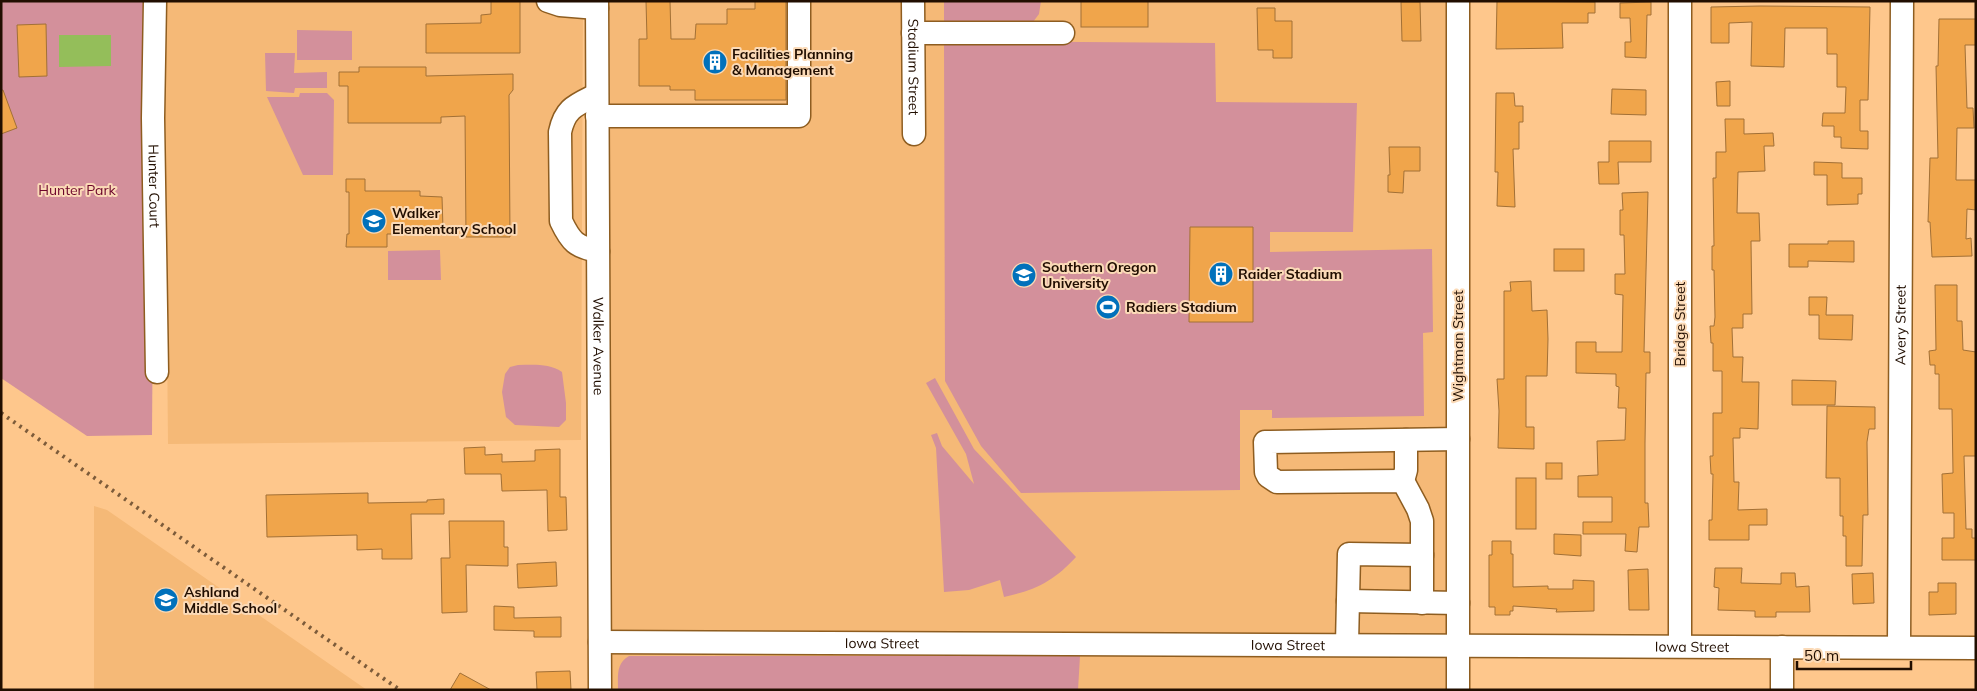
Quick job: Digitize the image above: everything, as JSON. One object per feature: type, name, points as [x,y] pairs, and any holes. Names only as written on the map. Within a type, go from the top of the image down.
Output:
[{"type":"street","name":"Hunter Court","points":[[155,1],[153,118],[157,372]]},
{"type":"street","points":[[548,1],[560,5],[597,5]]},
{"type":"street","points":[[598,251],[576,245],[561,221],[560,132],[562,120],[573,107],[596,106],[799,116],[799,1]]},
{"type":"street","name":"Stadium Street","points":[[913,1],[914,134]]},
{"type":"street","name":"Wightman Street","points":[[1458,1],[1458,690]]},
{"type":"street","name":"Bridge Street","points":[[1680,1],[1680,646]]},
{"type":"street","name":"Avery Street","points":[[1899,647],[1902,1]]},
{"type":"street","name":"Walker Avenue","points":[[597,5],[600,690]]},
{"type":"street","points":[[913,33],[1063,33]]},
{"type":"street","points":[[1406,440],[1406,470],[1402,481],[1418,509],[1422,521],[1422,603]]},
{"type":"street","points":[[1402,481],[1277,482],[1268,476],[1266,472],[1265,442],[1458,440]]},
{"type":"street","points":[[1348,644],[1349,554],[1422,554]]},
{"type":"street","points":[[1348,601],[1458,603]]},
{"type":"street","name":"Iowa Street","points":[[600,642],[1976,648]]},
{"type":"street","points":[[1782,647],[1782,690]]},
{"type":"shaded area","name":"Walker Elementary School","points":[[164,1],[583,1],[581,440],[168,444]]},
{"type":"shaded area","name":"Southern Oregon University","points":[[599,1],[1447,1],[1446,690],[602,690]]},
{"type":"shaded area","points":[[59,35],[111,35],[111,66],[59,67]]},
{"type":"shaded area","name":"Ashland Middle School","points":[[94,506],[107,510],[367,690],[94,690]]},
{"type":"green space","name":"Hunter Park","points":[[1,1],[155,1],[152,435],[87,436],[1,378]]},
{"type":"green space","points":[[944,1],[1041,1],[1039,14],[1033,22],[944,25]]},
{"type":"green space","points":[[297,30],[352,31],[352,60],[297,60]]},
{"type":"green space","name":"Radiers Stadium","points":[[944,41],[1215,43],[1216,102],[1357,103],[1353,232],[1270,232],[1270,252],[1432,249],[1433,332],[1423,333],[1424,416],[1272,418],[1272,410],[1240,410],[1240,490],[1021,493],[981,446],[945,381]]},
{"type":"green space","points":[[265,53],[295,53],[294,73],[327,72],[327,88],[295,88],[294,93],[266,91]]},
{"type":"green space","points":[[300,93],[327,93],[334,100],[333,175],[303,175],[267,97],[299,97]]},
{"type":"green space","points":[[440,250],[441,280],[388,280],[388,251]]},
{"type":"green space","points":[[518,365],[546,366],[562,372],[566,420],[559,427],[515,425],[506,417],[502,392],[505,374],[510,367]]},
{"type":"green space","points":[[935,378],[974,449],[1076,557],[1060,572],[1035,588],[1004,597],[1000,580],[969,590],[944,592],[936,448],[931,435],[937,433],[942,446],[974,484],[966,454],[926,383]]},
{"type":"green space","points":[[629,656],[1080,656],[1078,690],[618,690],[620,666]]},
{"type":"building","points":[[491,1],[520,1],[520,53],[426,53],[426,24],[481,23],[481,15],[491,14]]},
{"type":"building","name":"Facilities Planning & Management","points":[[646,1],[670,1],[671,39],[695,39],[696,24],[727,24],[727,9],[755,9],[755,1],[786,1],[786,100],[695,100],[695,90],[670,90],[670,86],[639,86],[639,39],[647,39]]},
{"type":"building","points":[[1081,1],[1148,1],[1148,27],[1081,27]]},
{"type":"building","points":[[1497,1],[1595,2],[1595,13],[1588,13],[1588,23],[1562,23],[1563,48],[1496,49]]},
{"type":"building","points":[[1401,2],[1420,2],[1421,41],[1402,41]]},
{"type":"building","points":[[1651,2],[1651,15],[1647,15],[1646,58],[1625,57],[1625,42],[1631,42],[1630,18],[1620,18],[1620,3]]},
{"type":"building","points":[[1711,7],[1870,7],[1868,100],[1860,100],[1860,131],[1868,131],[1868,149],[1841,148],[1841,137],[1834,137],[1834,126],[1822,126],[1823,113],[1845,113],[1846,87],[1837,87],[1837,54],[1827,54],[1827,28],[1785,28],[1784,67],[1751,66],[1752,22],[1729,23],[1729,43],[1711,43]]},
{"type":"building","points":[[1257,8],[1275,8],[1275,21],[1292,21],[1292,58],[1273,58],[1273,50],[1258,50]]},
{"type":"building","points":[[1939,19],[1976,19],[1976,45],[1965,45],[1967,108],[1973,108],[1974,128],[1957,128],[1956,180],[1976,180],[1976,210],[1967,209],[1966,239],[1971,238],[1972,256],[1932,257],[1930,222],[1928,222],[1930,158],[1938,158],[1936,66],[1938,66]]},
{"type":"building","points":[[46,24],[47,76],[19,77],[17,25]]},
{"type":"building","points":[[359,67],[426,67],[426,76],[513,74],[513,90],[509,95],[510,237],[466,237],[465,116],[441,117],[441,123],[348,123],[348,86],[339,86],[339,72],[359,72]]},
{"type":"building","points":[[1730,81],[1730,106],[1717,106],[1716,82]]},
{"type":"building","points":[[1612,89],[1646,90],[1646,115],[1611,114]]},
{"type":"building","points":[[1,90],[3,90],[17,128],[1,134]]},
{"type":"building","points":[[1496,93],[1514,93],[1515,106],[1523,106],[1523,122],[1519,122],[1519,149],[1513,149],[1515,207],[1497,206],[1498,172],[1495,172]]},
{"type":"building","points":[[1725,119],[1744,119],[1744,134],[1773,133],[1774,146],[1764,146],[1765,171],[1738,172],[1737,213],[1759,213],[1760,241],[1751,241],[1752,314],[1743,314],[1743,328],[1732,328],[1733,357],[1743,357],[1742,382],[1759,382],[1758,429],[1740,428],[1740,438],[1733,438],[1734,482],[1739,482],[1738,510],[1767,509],[1767,525],[1749,525],[1749,540],[1709,540],[1709,520],[1712,520],[1713,474],[1711,474],[1710,456],[1713,456],[1713,413],[1722,413],[1722,371],[1713,371],[1713,343],[1711,343],[1710,326],[1714,326],[1715,317],[1714,270],[1712,270],[1712,246],[1714,246],[1713,178],[1716,178],[1716,152],[1726,152]]},
{"type":"building","points":[[1609,141],[1651,141],[1651,162],[1618,162],[1619,184],[1599,184],[1598,162],[1609,162]]},
{"type":"building","points":[[1389,147],[1420,147],[1420,171],[1404,171],[1403,193],[1388,192],[1388,175],[1390,175]]},
{"type":"building","points":[[1814,162],[1842,163],[1842,178],[1862,178],[1862,194],[1858,194],[1858,204],[1827,205],[1827,175],[1814,175]]},
{"type":"building","points":[[346,179],[365,179],[365,191],[420,191],[420,196],[442,197],[443,229],[421,229],[421,234],[387,234],[387,247],[346,247],[347,234],[349,234],[349,192],[346,192]]},
{"type":"building","points":[[1648,192],[1644,352],[1650,352],[1650,373],[1646,373],[1645,443],[1645,503],[1648,503],[1649,527],[1639,527],[1637,552],[1625,551],[1626,534],[1583,534],[1583,522],[1612,522],[1612,497],[1578,497],[1578,476],[1598,475],[1597,441],[1625,440],[1626,408],[1618,408],[1619,387],[1616,386],[1616,374],[1576,373],[1576,342],[1596,342],[1596,352],[1622,352],[1623,295],[1615,294],[1615,274],[1625,274],[1624,235],[1620,235],[1620,210],[1623,210],[1622,193]]},
{"type":"building","name":"Raider Stadium","points":[[1190,227],[1253,227],[1253,322],[1189,322]]},
{"type":"building","points":[[1828,241],[1854,241],[1854,262],[1808,261],[1808,267],[1789,267],[1789,244],[1828,244]]},
{"type":"building","points":[[1554,249],[1584,249],[1584,271],[1554,271]]},
{"type":"building","points":[[1531,281],[1532,311],[1547,310],[1548,339],[1547,376],[1526,376],[1526,427],[1534,427],[1534,449],[1498,448],[1499,411],[1497,379],[1504,379],[1504,291],[1511,291],[1510,282]]},
{"type":"building","points":[[1935,285],[1957,285],[1957,321],[1962,321],[1963,350],[1976,352],[1976,456],[1964,456],[1966,529],[1972,529],[1972,538],[1976,538],[1976,560],[1942,560],[1942,538],[1954,538],[1954,513],[1943,513],[1942,474],[1953,473],[1952,409],[1939,409],[1939,374],[1935,374],[1935,365],[1930,365],[1929,351],[1936,350]]},
{"type":"building","points":[[1809,297],[1827,297],[1826,315],[1853,315],[1852,340],[1819,339],[1819,315],[1809,315]]},
{"type":"building","points":[[1792,380],[1836,381],[1835,405],[1792,405]]},
{"type":"building","points":[[1827,406],[1875,407],[1875,429],[1869,429],[1867,442],[1868,515],[1863,515],[1862,566],[1846,566],[1846,536],[1843,536],[1843,516],[1840,516],[1840,478],[1826,478]]},
{"type":"building","points":[[485,447],[485,455],[502,454],[502,462],[535,461],[535,450],[560,449],[560,497],[566,497],[567,530],[548,531],[547,490],[502,491],[501,474],[465,474],[464,448]]},
{"type":"building","points":[[1546,463],[1562,463],[1562,479],[1546,479]]},
{"type":"building","points":[[1516,478],[1536,478],[1536,529],[1516,529]]},
{"type":"building","points":[[368,493],[368,503],[427,502],[427,500],[444,499],[444,514],[411,514],[412,559],[382,559],[382,549],[357,550],[357,535],[267,537],[266,495]]},
{"type":"building","points":[[449,521],[504,521],[504,547],[508,547],[508,566],[466,565],[467,612],[442,613],[441,558],[450,558]]},
{"type":"building","points":[[1554,534],[1581,535],[1581,556],[1554,554]]},
{"type":"building","points":[[1492,541],[1511,541],[1513,587],[1548,586],[1548,589],[1573,589],[1573,580],[1594,581],[1594,611],[1556,612],[1557,609],[1513,606],[1513,611],[1510,611],[1510,615],[1495,615],[1495,607],[1489,607],[1489,555],[1492,555]]},
{"type":"building","points":[[556,562],[557,586],[518,588],[517,564]]},
{"type":"building","points":[[1715,568],[1742,568],[1741,583],[1781,584],[1781,573],[1795,573],[1796,587],[1809,586],[1810,612],[1776,612],[1776,617],[1755,617],[1755,611],[1718,610],[1719,588],[1714,587]]},
{"type":"building","points":[[1648,569],[1649,610],[1629,610],[1628,570]]},
{"type":"building","points":[[1873,573],[1874,603],[1853,604],[1852,574]]},
{"type":"building","points":[[1938,583],[1956,583],[1956,614],[1929,615],[1929,592],[1938,592]]},
{"type":"building","points":[[494,606],[514,607],[514,618],[561,617],[561,637],[534,637],[534,631],[494,630]]},
{"type":"building","points":[[570,671],[571,690],[537,690],[536,672]]},
{"type":"building","points":[[460,673],[491,690],[450,690]]},
{"type":"railway","points":[[1,413],[400,690]]},
{"type":"place","name":"Facilities Planning & Management","points":[[715,62]]},
{"type":"place","name":"Walker Elementary School","points":[[374,221]]},
{"type":"place","name":"Raider Stadium","points":[[1221,274]]},
{"type":"place","name":"Southern Oregon University","points":[[1024,275]]},
{"type":"place","name":"Radiers Stadium","points":[[1108,307]]},
{"type":"place","name":"Ashland Middle School","points":[[166,600]]}]
